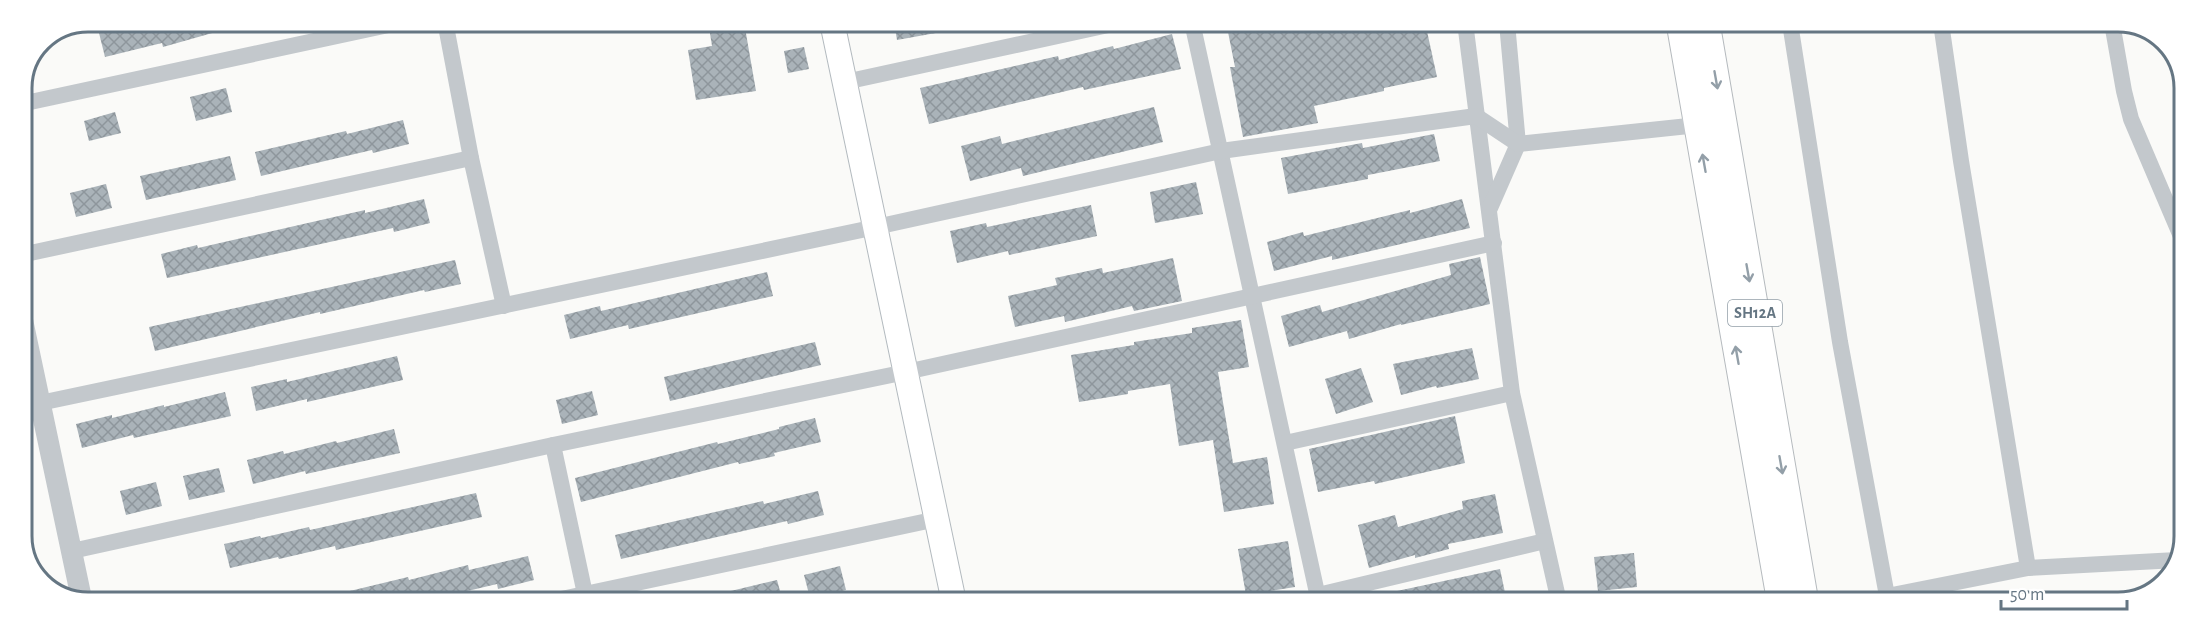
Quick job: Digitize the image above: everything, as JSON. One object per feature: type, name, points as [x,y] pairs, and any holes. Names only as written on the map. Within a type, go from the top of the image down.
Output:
[{"type":"main road","points":[[834,32],[952,592]]},
{"type":"main road","name":"SH12A","points":[[1682,32],[1779,592]]},
{"type":"main road","name":"SH12A","points":[[1708,32],[1803,592]]},
{"type":"main road","name":"SH12A","points":[[1747,413],[1743,440],[1744,468],[1761,592]]},
{"type":"street","points":[[32,102],[356,32]]},
{"type":"street","points":[[447,32],[471,158],[504,306]]},
{"type":"street","points":[[845,82],[1076,32]]},
{"type":"street","points":[[1194,32],[1318,592]]},
{"type":"street","points":[[1466,32],[1512,393],[1557,592]]},
{"type":"street","points":[[1489,209],[1518,144],[1508,32]]},
{"type":"street","points":[[1791,32],[1840,342],[1886,592]]},
{"type":"street","points":[[1942,32],[1961,161],[2028,568]]},
{"type":"street","points":[[2114,32],[2124,91],[2132,119],[2173,218]]},
{"type":"street","points":[[40,403],[876,227],[1221,151],[1476,116],[1518,144],[1698,124]]},
{"type":"street","points":[[32,253],[471,158]]},
{"type":"street","points":[[72,551],[1494,243]]},
{"type":"street","points":[[32,365],[80,592]]},
{"type":"street","points":[[1285,443],[1512,393]]},
{"type":"street","points":[[553,445],[585,592]]},
{"type":"street","points":[[594,592],[937,519]]},
{"type":"street","points":[[1343,592],[1545,541]]},
{"type":"street","points":[[1907,592],[2028,568],[2168,560]]},
{"type":"building","points":[[216,32],[163,47],[162,43],[105,57],[99,33]]},
{"type":"building","points":[[710,32],[746,32],[756,91],[696,100],[688,50],[712,46]]},
{"type":"building","points":[[896,32],[941,32],[897,40]]},
{"type":"building","points":[[1228,32],[1427,32],[1437,77],[1314,106],[1318,123],[1243,137],[1230,67],[1235,67]]},
{"type":"building","points":[[1172,34],[1181,69],[1084,90],[1083,87],[929,124],[920,88],[1058,56],[1059,60],[1113,46],[1114,49]]},
{"type":"building","points":[[804,47],[809,69],[788,73],[784,51]]},
{"type":"building","points":[[226,88],[232,112],[196,121],[190,97]]},
{"type":"building","points":[[1154,107],[1163,142],[1023,176],[1021,168],[970,181],[961,146],[1000,136],[1002,144]]},
{"type":"building","points":[[115,112],[121,133],[89,141],[84,121]]},
{"type":"building","points":[[403,120],[409,144],[373,153],[372,150],[261,176],[255,152],[346,131],[347,134]]},
{"type":"building","points":[[1434,134],[1440,161],[1368,175],[1368,179],[1288,194],[1281,158],[1362,143],[1363,148]]},
{"type":"building","points":[[230,156],[236,180],[146,200],[140,176]]},
{"type":"building","points":[[1196,182],[1203,214],[1155,223],[1150,192]]},
{"type":"building","points":[[106,184],[112,208],[76,217],[70,193]]},
{"type":"building","points":[[424,199],[430,223],[394,232],[393,228],[167,278],[161,254]]},
{"type":"building","points":[[1462,199],[1470,228],[1332,260],[1332,256],[1274,271],[1267,242],[1303,232],[1304,236],[1410,210],[1410,213]]},
{"type":"building","points":[[1091,205],[1097,236],[1009,255],[1008,251],[957,263],[950,231],[986,223],[987,227]]},
{"type":"building","points":[[1480,257],[1490,304],[1401,324],[1349,339],[1347,331],[1289,347],[1281,316],[1320,305],[1322,312],[1451,275],[1449,264]]},
{"type":"building","points":[[1173,258],[1182,301],[1134,311],[1132,306],[1065,322],[1064,316],[1015,327],[1008,296],[1057,285],[1055,278],[1102,268],[1103,273]]},
{"type":"building","points":[[455,260],[461,284],[425,292],[424,290],[320,314],[320,312],[155,351],[149,327]]},
{"type":"building","points":[[767,272],[773,296],[629,329],[628,325],[570,339],[564,315],[600,306],[601,311]]},
{"type":"building","points":[[1241,320],[1249,367],[1218,372],[1233,463],[1267,457],[1274,504],[1224,512],[1213,440],[1179,446],[1170,384],[1079,402],[1071,355],[1134,345],[1134,342],[1192,333],[1192,328]]},
{"type":"building","points":[[815,342],[821,365],[670,401],[664,377]]},
{"type":"building","points":[[1472,348],[1479,379],[1401,395],[1393,364]]},
{"type":"building","points":[[397,356],[403,380],[256,411],[251,387],[287,379],[287,382]]},
{"type":"building","points":[[1361,368],[1373,402],[1336,414],[1325,379]]},
{"type":"building","points":[[592,391],[598,415],[562,424],[556,400]]},
{"type":"building","points":[[225,392],[231,416],[134,438],[133,435],[82,448],[76,424],[112,415],[112,418],[164,405],[164,407]]},
{"type":"building","points":[[1455,416],[1465,463],[1375,484],[1374,481],[1318,492],[1309,449]]},
{"type":"building","points":[[815,418],[821,442],[774,453],[775,456],[739,464],[738,462],[581,502],[575,478],[717,442],[718,444],[779,429],[779,427]]},
{"type":"building","points":[[394,429],[400,453],[306,474],[305,471],[253,484],[247,460],[283,451],[284,454],[336,441],[337,443]]},
{"type":"building","points":[[219,468],[225,492],[189,500],[183,476]]},
{"type":"building","points":[[156,482],[162,506],[126,515],[120,491]]},
{"type":"building","points":[[818,491],[824,515],[788,524],[787,521],[621,559],[615,535],[763,501],[764,504]]},
{"type":"building","points":[[476,493],[482,517],[336,550],[335,546],[230,568],[224,544],[309,527],[310,530]]},
{"type":"building","points":[[1495,494],[1503,533],[1448,544],[1449,549],[1415,558],[1415,555],[1369,568],[1358,525],[1395,515],[1398,527],[1463,509],[1462,501]]},
{"type":"building","points":[[1288,541],[1295,587],[1264,592],[1245,592],[1238,549]]},
{"type":"building","points":[[1634,553],[1637,587],[1598,591],[1594,557]]},
{"type":"building","points":[[528,556],[534,580],[498,589],[497,584],[463,592],[346,592],[408,577],[409,580],[468,565],[469,570]]},
{"type":"building","points":[[840,566],[846,590],[808,592],[804,575]]},
{"type":"building","points":[[1500,569],[1505,592],[1392,592]]},
{"type":"building","points":[[777,580],[780,592],[727,592]]}]
